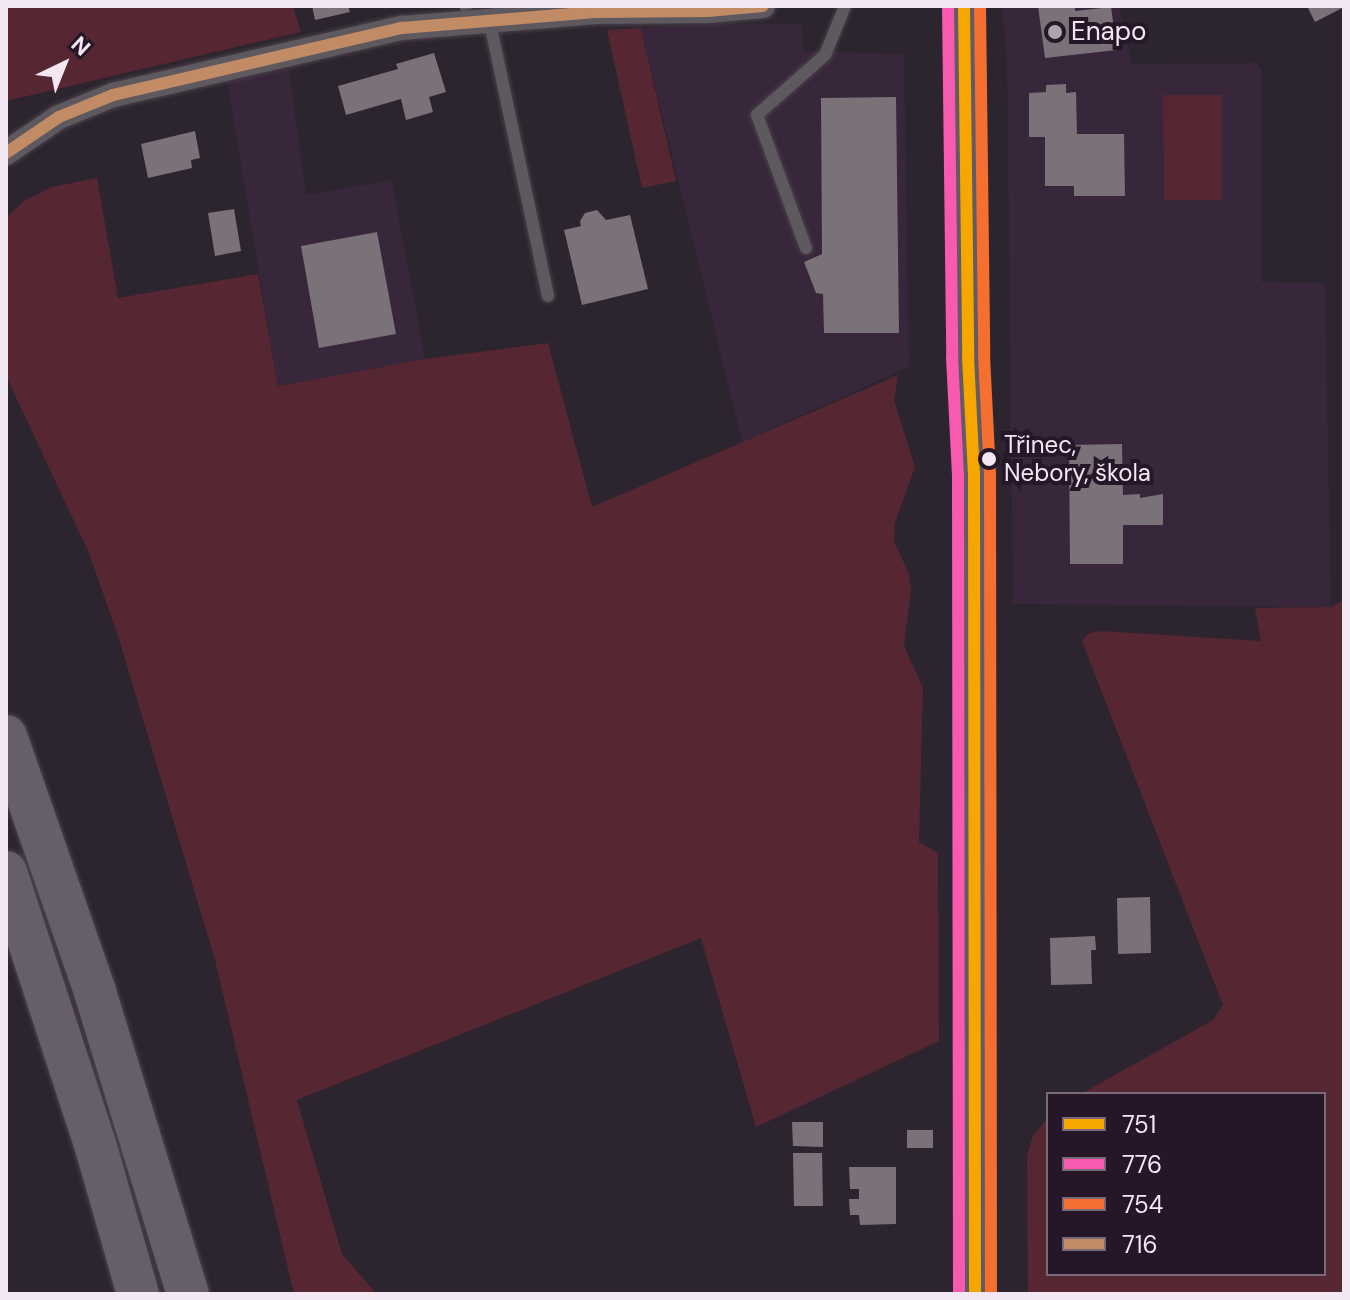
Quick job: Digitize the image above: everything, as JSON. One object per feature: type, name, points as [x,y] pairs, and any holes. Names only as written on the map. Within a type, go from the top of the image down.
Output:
[{"type":"highway","points":[[6,736],[95,992],[188,1294]]},
{"type":"highway","points":[[6,872],[97,1151],[138,1294]]},
{"type":"main road","points":[[964,6],[968,357],[974,474],[975,1294]]},
{"type":"street","points":[[6,153],[59,117],[113,95],[402,28],[595,12],[763,6]]},
{"type":"lane","points":[[806,248],[757,115],[825,55],[845,6]]},
{"type":"lane","points":[[490,23],[548,296]]},
{"type":"shaded area","points":[[6,6],[293,6],[301,32],[6,101]]},
{"type":"shaded area","points":[[1002,6],[1119,6],[1132,64],[1256,63],[1261,69],[1261,282],[1325,283],[1331,607],[1013,604],[1007,66]]},
{"type":"shaded area","points":[[727,23],[802,24],[803,51],[904,54],[909,367],[742,442],[641,28]]},
{"type":"shaded area","points":[[641,28],[676,181],[642,188],[607,30]]},
{"type":"shaded area","points":[[289,68],[306,195],[392,180],[425,359],[278,386],[227,83]]},
{"type":"shaded area","points":[[1163,95],[1222,95],[1222,200],[1164,200]]},
{"type":"shaded area","points":[[97,178],[118,298],[258,274],[278,386],[425,359],[548,343],[592,507],[898,375],[894,400],[915,467],[895,523],[894,541],[909,574],[911,590],[904,646],[923,688],[919,842],[938,853],[939,1041],[756,1127],[701,938],[297,1100],[342,1254],[377,1294],[294,1294],[215,960],[119,639],[89,553],[6,376],[6,218],[24,201],[52,187]]},
{"type":"shaded area","points":[[1344,600],[1344,1294],[1028,1294],[1027,1155],[1033,1136],[1046,1120],[1046,1276],[1326,1276],[1326,1092],[1085,1092],[1213,1020],[1223,1005],[1082,641],[1089,633],[1102,631],[1261,641],[1255,608],[1331,607]]},
{"type":"building","points":[[312,6],[348,6],[350,12],[315,20]]},
{"type":"building","points":[[459,6],[478,6],[462,13]]},
{"type":"building","points":[[1038,6],[1075,6],[1075,11],[1111,7],[1117,50],[1045,58]]},
{"type":"building","points":[[1307,6],[1344,6],[1344,7],[1315,22]]},
{"type":"building","points":[[434,53],[446,92],[429,97],[433,112],[406,120],[401,99],[346,115],[338,86],[398,69],[396,64]]},
{"type":"building","points":[[1066,84],[1066,93],[1076,92],[1077,134],[1124,134],[1125,196],[1074,196],[1074,186],[1045,186],[1045,137],[1029,137],[1029,93],[1046,92],[1046,85]]},
{"type":"building","points":[[896,97],[899,333],[824,333],[823,294],[816,293],[804,262],[822,254],[821,98]]},
{"type":"building","points":[[195,131],[200,158],[191,160],[192,168],[148,178],[141,144]]},
{"type":"building","points":[[234,209],[241,251],[215,256],[208,213]]},
{"type":"building","points":[[597,210],[606,220],[630,215],[648,289],[582,305],[564,230],[581,226],[580,221],[585,213]]},
{"type":"building","points":[[377,232],[396,334],[319,348],[301,246]]},
{"type":"building","points":[[1122,444],[1123,495],[1140,494],[1140,498],[1163,494],[1163,525],[1123,525],[1123,564],[1070,564],[1069,445]]},
{"type":"building","points":[[1150,897],[1151,953],[1118,954],[1117,898]]},
{"type":"building","points":[[1095,936],[1096,950],[1091,950],[1092,984],[1051,985],[1050,938]]},
{"type":"building","points":[[792,1122],[823,1122],[823,1147],[793,1146]]},
{"type":"building","points":[[907,1130],[933,1130],[933,1148],[907,1148]]},
{"type":"building","points":[[793,1153],[822,1153],[823,1206],[794,1206]]},
{"type":"building","points":[[849,1167],[896,1167],[896,1224],[860,1225],[859,1215],[850,1215],[849,1199],[859,1199],[859,1189],[850,1189]]},
{"type":"transit line","name":"716","points":[[6,153],[59,117],[113,95],[402,28],[595,12],[708,11],[763,6]]},
{"type":"transit line","name":"776","points":[[948,6],[952,357],[958,474],[959,1294]]},
{"type":"transit line","name":"751","points":[[964,6],[968,357],[974,474],[975,1294]]},
{"type":"transit line","name":"754","points":[[980,6],[984,356],[990,474],[991,1294]]},
{"type":"place","name":"Enapo","points":[[1055,32]]},
{"type":"place","name":"Třinec, Nebory, škola","points":[[989,459]]}]
